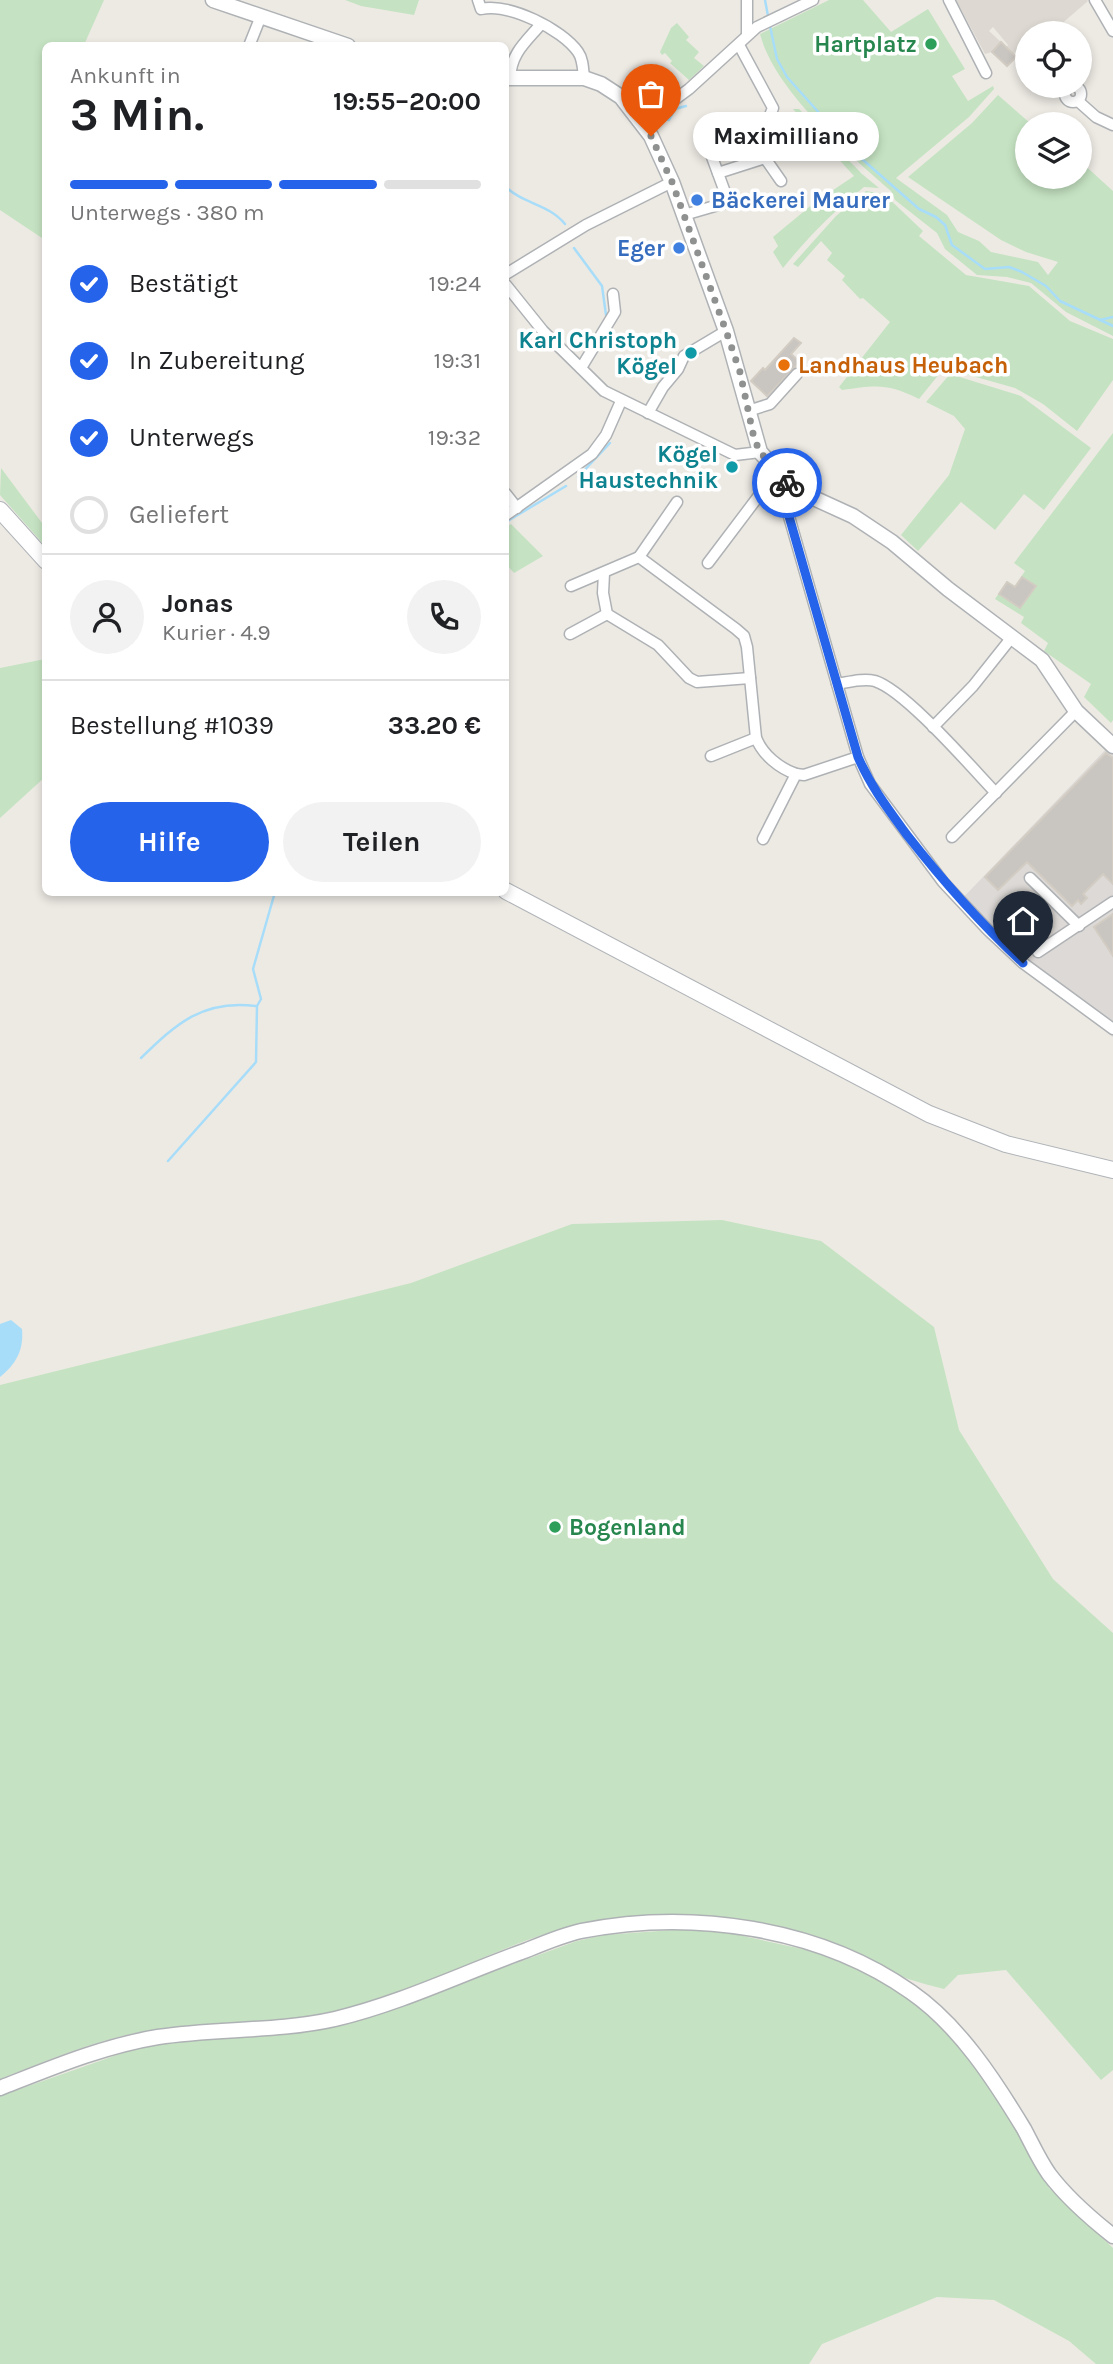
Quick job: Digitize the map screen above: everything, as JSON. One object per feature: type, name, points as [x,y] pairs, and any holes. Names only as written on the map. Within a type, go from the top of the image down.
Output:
[{"type":"main road","points":[[0,510],[42,557]]},
{"type":"main road","points":[[509,893],[929,1114],[1006,1144],[1113,1170]]},
{"type":"street","points":[[213,0],[337,42]]},
{"type":"street","points":[[478,0],[481,9],[506,9],[558,32],[580,53],[584,78]]},
{"type":"street","points":[[747,0],[747,35]]},
{"type":"street","points":[[643,123],[689,89],[757,27],[783,12],[813,0]]},
{"type":"street","points":[[949,0],[986,73]]},
{"type":"street","points":[[1095,0],[1113,31]]},
{"type":"street","points":[[251,42],[261,16]]},
{"type":"street","points":[[509,73],[511,62],[519,48],[541,24]]},
{"type":"street","points":[[740,45],[773,108],[760,142],[765,158],[781,181]]},
{"type":"street","points":[[509,78],[584,78],[601,84],[621,97],[643,123],[672,182],[726,331],[760,452],[776,473],[794,489],[853,516],[892,542],[948,589],[1042,660],[1076,711],[1113,746]]},
{"type":"street","points":[[1078,101],[1096,117],[1113,125]]},
{"type":"street","points":[[684,215],[729,198],[712,157],[725,149],[760,142]]},
{"type":"street","points":[[718,173],[765,158]]},
{"type":"street","points":[[509,272],[586,225],[672,182]]},
{"type":"street","points":[[581,368],[615,312],[612,294]]},
{"type":"street","points":[[510,298],[604,390],[621,401],[734,455],[760,452]]},
{"type":"street","points":[[648,413],[684,356],[726,331]]},
{"type":"street","points":[[748,411],[770,404],[797,374]]},
{"type":"street","points":[[509,513],[592,454],[606,435],[621,401]]},
{"type":"street","points":[[708,563],[776,473]]},
{"type":"street","points":[[794,489],[788,513],[858,757],[870,784],[943,882],[987,929],[1023,963],[1113,1029]]},
{"type":"street","points":[[509,498],[517,508]]},
{"type":"street","points":[[571,586],[639,557],[677,502]]},
{"type":"street","points":[[639,557],[688,591],[744,636],[756,738],[760,749],[785,770],[804,775],[858,757]]},
{"type":"street","points":[[604,573],[603,593],[607,614],[658,645],[689,678],[697,682],[750,678]]},
{"type":"street","points":[[570,634],[607,614]]},
{"type":"street","points":[[933,727],[973,686],[1012,638]]},
{"type":"street","points":[[837,684],[875,681],[891,690],[933,727],[996,793]]},
{"type":"street","points":[[952,837],[1076,711]]},
{"type":"street","points":[[711,756],[756,738]]},
{"type":"street","points":[[762,839],[796,774]]},
{"type":"street","points":[[1030,878],[1079,926]]},
{"type":"street","points":[[1038,952],[1113,902]]},
{"type":"street","points":[[0,2088],[88,2055],[135,2041],[275,2028],[332,2019],[377,2008],[580,1931],[654,1924],[725,1926],[771,1933],[826,1947],[913,1993],[946,2023],[973,2055],[1060,2187],[1087,2216],[1113,2236]]},
{"type":"shaded area","points":[[956,0],[1088,1],[1065,21],[1015,21],[1015,53],[1012,56],[1005,49],[1008,45],[993,27],[989,31],[1001,42],[992,52],[985,54]]},
{"type":"shaded area","points":[[1113,738],[1113,1037],[986,938],[957,904],[1107,748]]},
{"type":"green space","points":[[0,0],[104,0],[85,42],[42,42],[42,238],[0,210]]},
{"type":"green space","points":[[345,0],[419,0],[414,15],[361,6]]},
{"type":"green space","points":[[829,0],[863,0],[891,32],[928,9],[965,69],[952,76],[968,101],[993,86],[994,89],[969,117],[896,178],[947,215],[958,232],[979,241],[991,252],[1038,262],[1048,275],[1058,262],[1026,252],[1001,240],[908,177],[972,123],[998,95],[1017,112],[1015,112],[1015,189],[1092,189],[1092,172],[1113,191],[1113,336],[1066,312],[1031,283],[1007,277],[977,275],[945,249],[937,233],[895,200],[891,191],[815,120],[781,77],[768,56],[760,34]]},
{"type":"green space","points":[[677,23],[689,37],[686,40],[699,52],[694,58],[704,66],[689,80],[670,63],[672,61],[665,53],[662,55],[660,52],[671,28]]},
{"type":"green space","points":[[793,109],[799,109],[879,188],[864,187],[853,196],[811,236],[783,268],[773,252],[778,246],[773,237],[814,203],[854,176]]},
{"type":"green space","points":[[866,191],[884,194],[923,231],[919,236],[966,275],[1029,286],[1070,321],[1113,339],[1113,380],[1077,431],[1043,404],[1015,388],[944,368],[919,399],[890,388],[873,386],[842,390],[839,387],[890,322],[863,298],[860,299],[842,280],[845,276],[827,260],[832,253],[821,241],[798,267],[793,264],[836,216]]},
{"type":"green space","points":[[950,374],[1021,396],[1091,448],[1044,510],[1024,494],[995,530],[961,502],[918,551],[901,535],[949,475],[965,429],[954,416],[926,402]]},
{"type":"green space","points":[[1113,433],[1111,723],[1084,697],[1091,684],[1044,651],[1048,643],[1021,623],[1024,617],[995,599],[1007,581],[1015,586],[1025,571],[1014,563]]},
{"type":"green space","points":[[1,468],[42,523],[42,543],[0,495]]},
{"type":"green space","points":[[511,524],[543,556],[514,573],[509,567]]},
{"type":"green space","points":[[42,660],[42,780],[0,818],[0,668]]},
{"type":"green space","points":[[722,1220],[821,1241],[934,1327],[959,1430],[1053,1579],[1113,1633],[1113,2070],[1101,2080],[1006,1970],[958,1975],[944,1989],[903,1977],[831,1943],[796,1932],[723,1918],[686,1915],[611,1919],[574,1926],[539,1936],[404,1991],[349,2009],[282,2021],[145,2031],[82,2048],[0,2079],[0,1385],[411,1283],[572,1224]]},
{"type":"green space","points":[[687,1929],[734,1934],[816,1952],[864,1970],[896,1989],[940,2022],[1016,2115],[1049,2188],[1113,2248],[1113,2364],[1096,2364],[1069,2341],[994,2300],[937,2297],[822,2344],[809,2364],[0,2364],[0,2096],[131,2050],[163,2043],[279,2034],[361,2019],[577,1941],[604,1935]]},
{"type":"water","points":[[11,1320],[22,1329],[22,1344],[15,1362],[0,1377],[0,1324]]},
{"type":"building","points":[[1001,42],[1015,58],[1007,66],[992,52]]},
{"type":"building","name":"Landhaus Heubach","points":[[794,338],[801,343],[791,354],[800,362],[767,396],[751,381],[763,368],[765,370]]},
{"type":"building","points":[[1022,577],[1036,586],[1020,608],[999,594],[1007,582],[1015,587]]},
{"type":"building","points":[[1106,753],[1113,758],[1113,884],[1103,874],[1083,894],[1087,898],[1081,904],[1078,900],[1072,906],[1027,862],[998,890],[985,877]]},
{"type":"building","points":[[1113,914],[1113,956],[1094,927]]},
{"type":"waterway","points":[[765,0],[768,16]]},
{"type":"waterway","points":[[770,26],[777,59],[787,77],[854,152],[919,209],[945,225],[952,245],[985,269],[1009,267],[1022,272],[1046,286],[1060,301],[1113,326]]},
{"type":"waterway","points":[[662,122],[663,119],[669,120],[675,109],[686,106]]},
{"type":"waterway","points":[[509,190],[551,212],[565,224]]},
{"type":"waterway","points":[[574,248],[602,286],[606,315]]},
{"type":"waterway","points":[[1100,320],[1113,317]]},
{"type":"waterway","points":[[578,477],[610,443]]},
{"type":"waterway","points":[[509,520],[566,486]]},
{"type":"waterway","points":[[168,1161],[256,1062],[257,1006],[261,999],[253,969],[274,896]]},
{"type":"waterway","points":[[141,1058],[179,1025],[206,1010],[221,1006],[256,1006]]},
{"type":"way so far","points":[[651,136],[672,182],[740,372],[754,438],[760,452],[787,483]]},
{"type":"place","name":"Hartplatz","points":[[931,44]]},
{"type":"place","name":"Maximilliano","points":[[651,136]]},
{"type":"place","name":"Bäckerei Maurer","points":[[697,200]]},
{"type":"place","name":"Eger","points":[[679,248]]},
{"type":"place","name":"Karl Christoph Kögel","points":[[691,353]]},
{"type":"place","name":"Landhaus Heubach","points":[[784,365]]},
{"type":"place","name":"Kögel Haustechnik","points":[[732,467]]},
{"type":"place","name":"Bogenland","points":[[555,1527]]},
{"type":"route","points":[[787,483],[794,489],[788,513],[858,757],[870,784],[943,882],[1023,963]]}]
